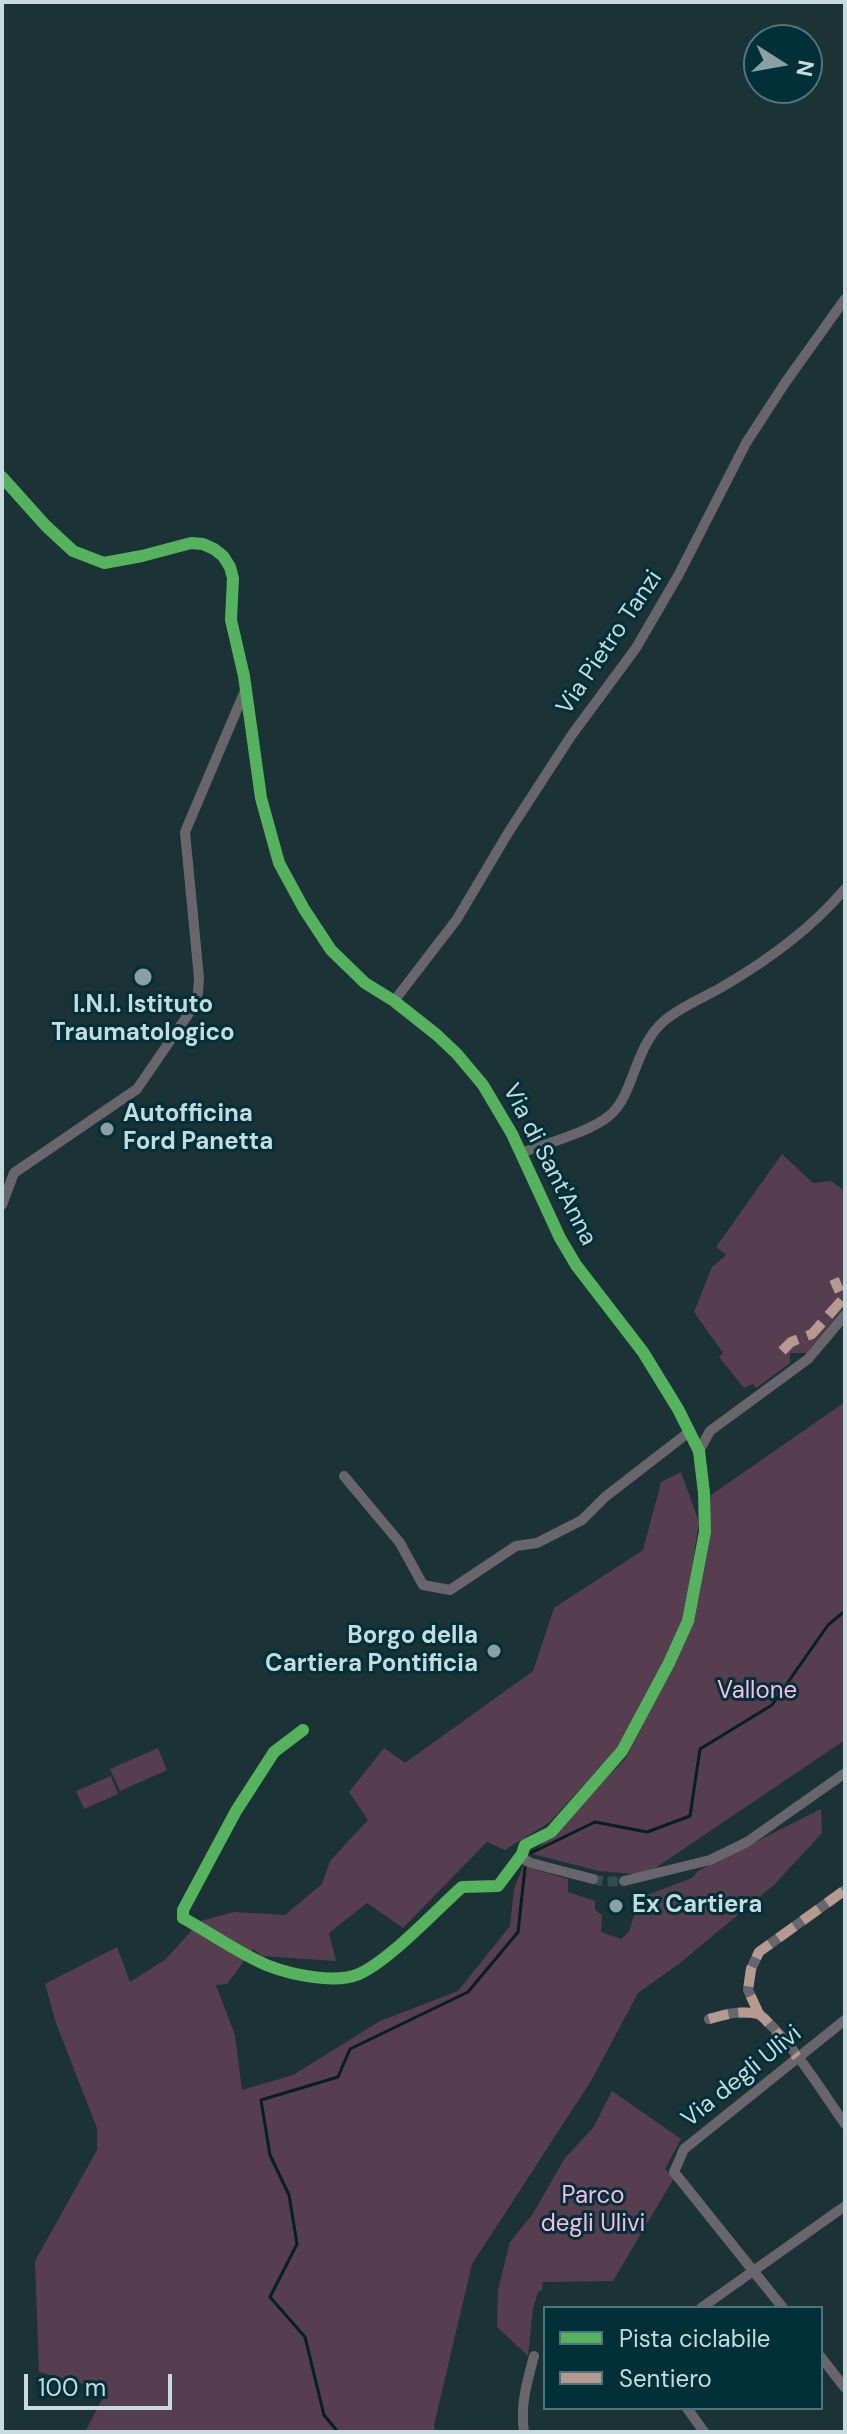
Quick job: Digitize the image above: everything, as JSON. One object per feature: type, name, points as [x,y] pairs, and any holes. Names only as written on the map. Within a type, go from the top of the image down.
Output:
[{"type":"street","name":"Via Pietro Tanzi","points":[[394,1001],[457,919],[571,736],[636,648],[679,574],[746,443],[845,299]]},
{"type":"street","name":"Via di Sant'Anna","points":[[2,477],[73,551],[104,563],[191,543],[203,544],[223,556],[233,578],[231,620],[244,676],[261,798],[279,863],[331,950],[365,983],[437,1035],[468,1067],[491,1098],[576,1265],[643,1352],[699,1451],[705,1532],[688,1621],[622,1751],[551,1832],[525,1845],[522,1854],[498,1886],[462,1887],[382,1960],[359,1974],[339,1979],[307,1976],[269,1966],[183,1918],[183,1910],[236,1811],[274,1752],[303,1730]]},
{"type":"street","points":[[2,1205],[14,1173],[137,1089],[194,1006],[199,978],[185,832],[244,691]]},
{"type":"street","points":[[521,1153],[610,1116],[620,1102],[643,1048],[661,1023],[782,948],[817,919],[845,889]]},
{"type":"street","points":[[699,1451],[710,1431],[808,1359],[845,1315]]},
{"type":"street","points":[[344,1476],[400,1543],[423,1585],[450,1590],[516,1546],[537,1543],[582,1520],[605,1497],[689,1432]]},
{"type":"street","points":[[624,1881],[710,1860],[747,1842],[845,1773]]},
{"type":"street","points":[[522,1854],[531,1863],[593,1879]]},
{"type":"street","points":[[845,1890],[759,1952],[751,1969],[748,1990],[756,2012],[797,2057],[845,2124]]},
{"type":"street","points":[[709,2019],[745,2011],[756,2012]]},
{"type":"street","name":"Via degli Ulivi","points":[[753,2271],[674,2172],[684,2149],[845,2020]]},
{"type":"street","points":[[704,2306],[845,2206]]},
{"type":"street","points":[[753,2271],[781,2306]]},
{"type":"street","points":[[524,2432],[523,2395],[534,2356]]},
{"type":"street","points":[[823,2360],[845,2388]]},
{"type":"street","points":[[688,2410],[704,2432]]},
{"type":"green space","points":[[782,1154],[813,1183],[831,1181],[845,1191],[845,1306],[806,1353],[790,1353],[790,1363],[756,1388],[753,1384],[744,1388],[719,1357],[723,1353],[694,1312],[712,1267],[726,1255],[716,1247]]},
{"type":"green space","name":"Vallone","points":[[845,1402],[845,1740],[645,1875],[599,1871],[532,1854],[626,1758],[692,1625],[711,1495]]},
{"type":"green space","points":[[681,1472],[699,1522],[684,1620],[649,1694],[617,1748],[550,1822],[505,1850],[487,1842],[403,1928],[367,1903],[329,1933],[336,1961],[262,1956],[253,1949],[227,1984],[216,1985],[235,2035],[242,2090],[293,2075],[380,2021],[458,1991],[510,1926],[514,1889],[523,1866],[568,1879],[568,1892],[595,1901],[595,1910],[602,1915],[601,1932],[621,1939],[629,1932],[639,1898],[692,1878],[698,1871],[821,1809],[822,1833],[775,1884],[680,1963],[638,1993],[591,2081],[472,2264],[434,2425],[435,2432],[85,2432],[107,2390],[39,2372],[35,2261],[97,2150],[97,2128],[56,2023],[45,1984],[117,1947],[130,1982],[166,1959],[200,1921],[234,1912],[285,1915],[322,1884],[330,1861],[368,1820],[349,1792],[384,1748],[405,1763],[533,1671],[554,1608],[643,1550],[661,1482]]},
{"type":"green space","points":[[158,1748],[167,1770],[120,1791],[110,1769]]},
{"type":"green space","points":[[111,1776],[118,1794],[84,1809],[76,1791]]},
{"type":"green space","name":"Parco degli Ulivi","points":[[612,2091],[681,2139],[665,2169],[674,2178],[613,2281],[543,2282],[533,2309],[528,2356],[497,2327],[498,2290],[510,2242],[532,2215],[565,2158],[593,2128]]},
{"type":"waterway","points":[[531,1853],[595,1822],[647,1832],[690,1816],[700,1749],[772,1705],[828,1625],[845,1611]]},
{"type":"waterway","points":[[338,2432],[324,2415],[305,2337],[270,2297],[297,2244],[289,2195],[270,2155],[261,2100],[338,2077],[350,2049],[468,1992],[518,1932],[525,1868]]},
{"type":"tunnel","points":[[593,1879],[624,1881]]},
{"type":"marked path","points":[[782,1351],[791,1342],[812,1334],[843,1299],[834,1279]]},
{"type":"marked path","points":[[759,2014],[748,1990],[751,1969],[759,1952],[845,1890]]},
{"type":"marked path","points":[[754,2010],[797,2057]]},
{"type":"marked path","points":[[709,2019],[728,2014],[759,2014]]},
{"type":"cycle path","points":[[2,477],[73,551],[104,563],[191,543],[203,544],[223,556],[233,578],[231,620],[244,676],[261,798],[279,863],[331,950],[365,983],[437,1035],[483,1085],[512,1134],[560,1238],[576,1265],[643,1352],[678,1409],[699,1451],[705,1532],[688,1621],[622,1751],[551,1832],[525,1845],[522,1854],[498,1886],[462,1887],[384,1958],[349,1977],[314,1977],[269,1966],[183,1918],[183,1910],[236,1811],[274,1752],[303,1730]]},
{"type":"place","name":"I.N.I. Istituto Traumatologico","points":[[143,977]]},
{"type":"place","name":"Autofficina Ford Panetta","points":[[107,1129]]},
{"type":"place","name":"Borgo della Cartiera Pontificia","points":[[494,1651]]},
{"type":"place","name":"Ex Cartiera","points":[[616,1906]]}]
